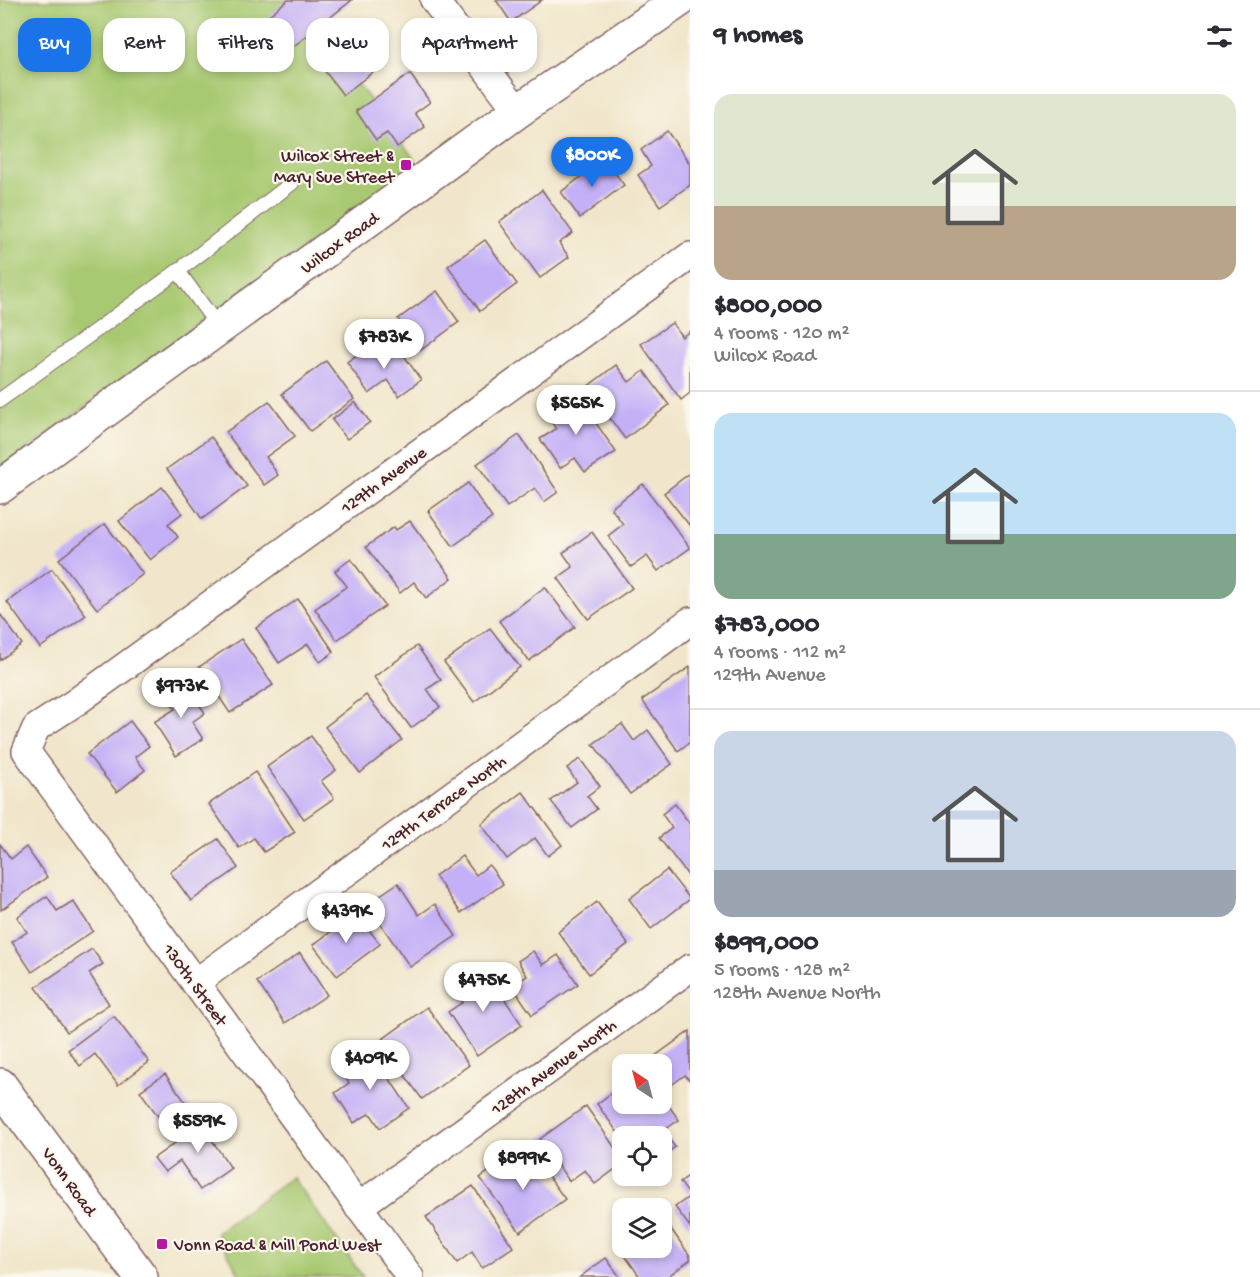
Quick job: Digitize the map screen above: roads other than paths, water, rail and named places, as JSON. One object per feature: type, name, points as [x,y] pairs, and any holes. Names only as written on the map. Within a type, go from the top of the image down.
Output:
[{"type":"street","points":[[434,0],[518,111]]},
{"type":"street","name":"Wilcox Road","points":[[0,487],[518,111],[680,0]]},
{"type":"street","name":"129th Avenue","points":[[76,702],[690,256]]},
{"type":"street","name":"129th Terrace North","points":[[195,983],[690,621]]},
{"type":"street","name":"130th Street","points":[[76,702],[36,728],[26,751],[410,1277]]},
{"type":"street","name":"128th Avenue North","points":[[358,1207],[690,968]]},
{"type":"street","name":"Vonn Road","points":[[0,1085],[141,1277]]},
{"type":"lane","points":[[0,399],[178,272],[292,183]]},
{"type":"lane","points":[[178,272],[219,328]]},
{"type":"place","name":"Wilcox Street & Mary Sue Street","points":[[406,165]]},
{"type":"place","name":"Vonn Road & Mill Pond West","points":[[162,1244]]}]
